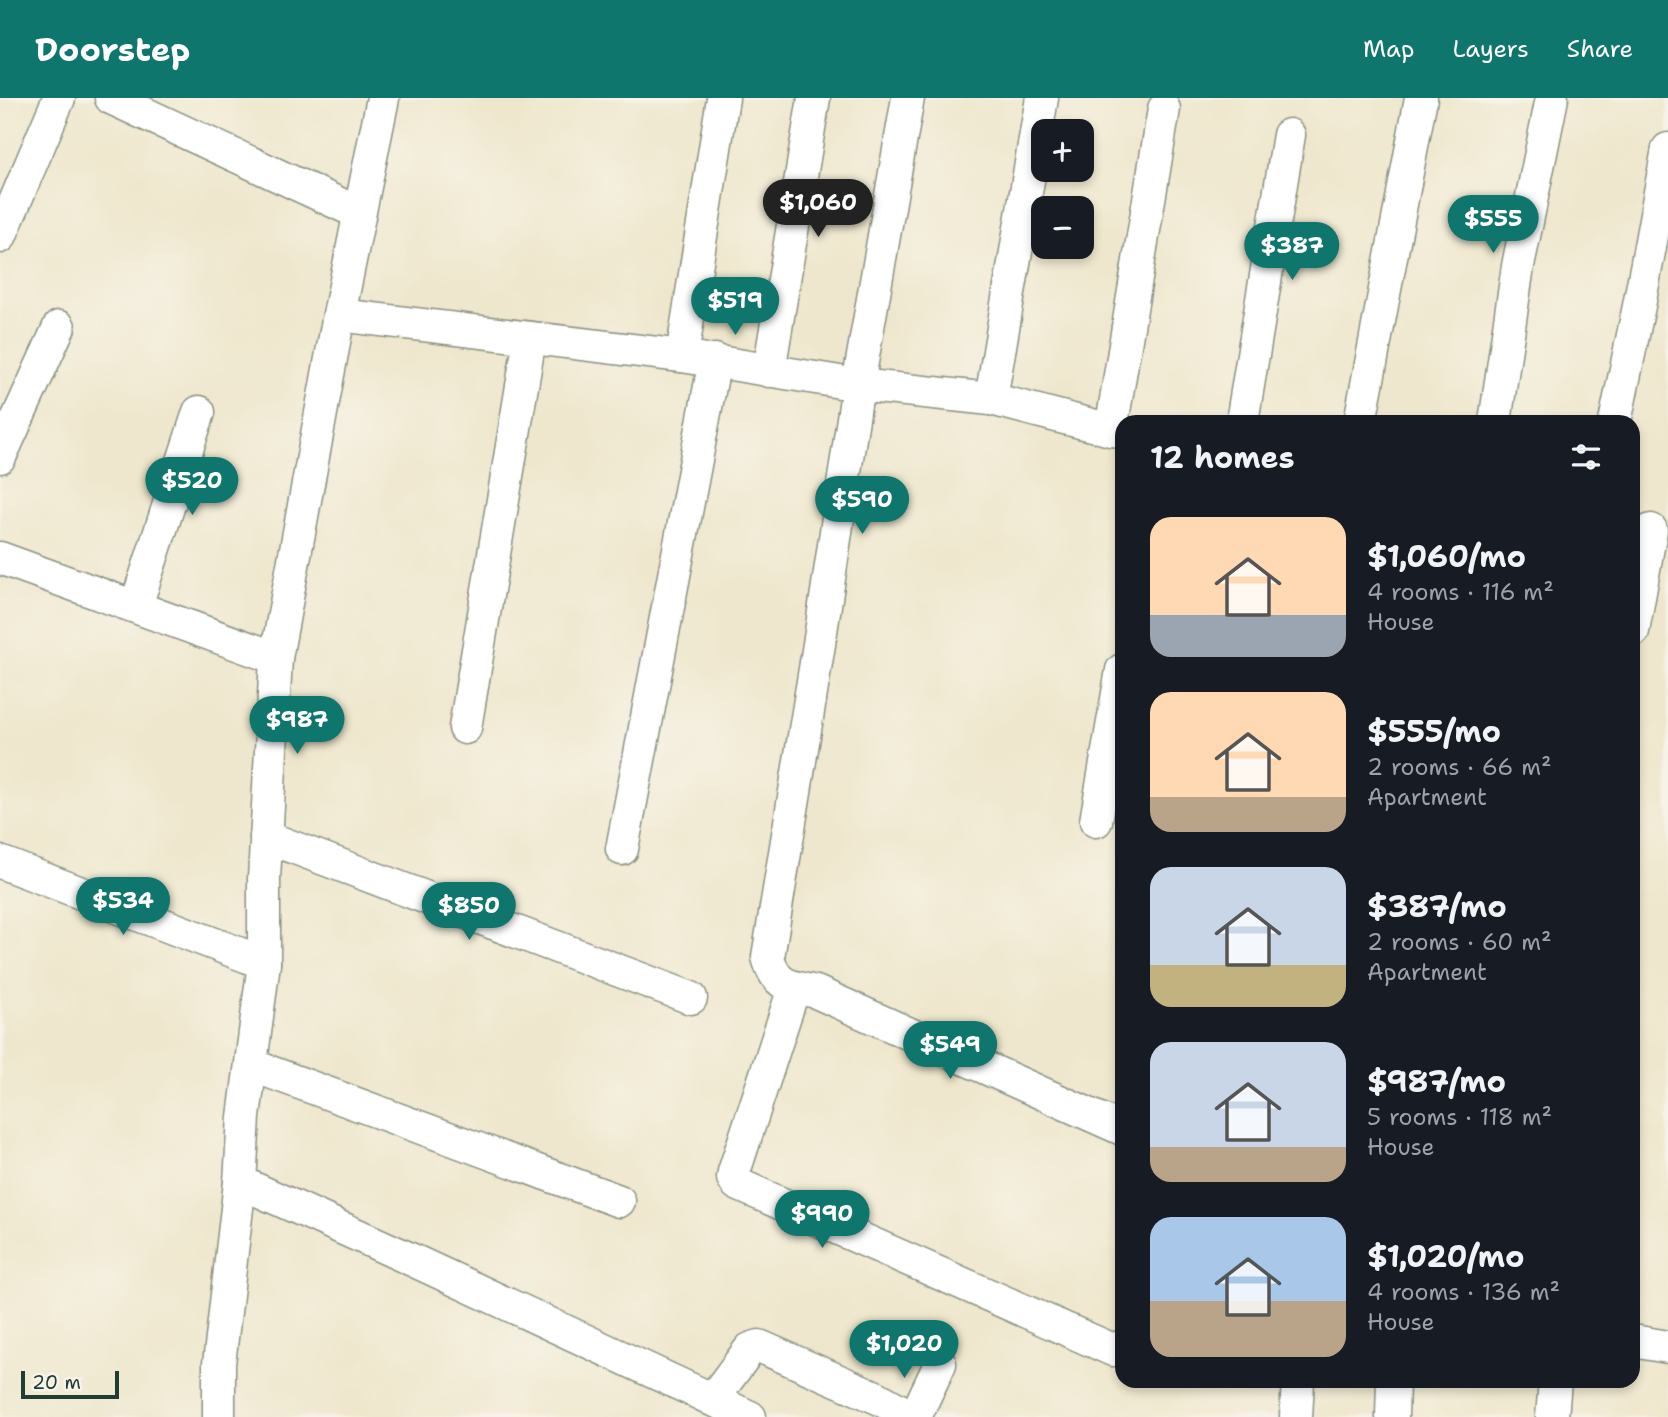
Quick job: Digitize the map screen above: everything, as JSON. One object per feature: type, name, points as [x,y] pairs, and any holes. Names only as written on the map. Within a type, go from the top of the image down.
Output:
[{"type":"street","points":[[0,237],[60,98]]},
{"type":"street","points":[[111,98],[359,213]]},
{"type":"street","points":[[219,1417],[219,1364],[240,1182],[244,1116],[264,963],[264,879],[276,658],[339,315],[383,98]]},
{"type":"street","points":[[682,356],[723,98]]},
{"type":"street","points":[[769,371],[814,98]]},
{"type":"street","points":[[908,98],[858,385],[768,957],[772,971],[779,981],[794,988],[816,992],[1115,1126]]},
{"type":"street","points":[[990,399],[1042,98]]},
{"type":"street","points":[[1361,415],[1421,98]]},
{"type":"street","points":[[1496,415],[1518,266],[1552,98]]},
{"type":"street","points":[[1119,415],[1164,109]]},
{"type":"street","points":[[1243,415],[1289,135]]},
{"type":"street","points":[[1616,415],[1668,149]]},
{"type":"street","points":[[339,315],[715,360],[858,385],[990,399],[1115,430]]},
{"type":"street","points":[[0,457],[59,327]]},
{"type":"street","points":[[465,728],[530,338]]},
{"type":"street","points":[[622,849],[715,360]]},
{"type":"street","points":[[136,606],[199,412]]},
{"type":"street","points":[[1640,589],[1650,530]]},
{"type":"street","points":[[0,558],[276,658]]},
{"type":"street","points":[[1096,821],[1115,711]]},
{"type":"street","points":[[266,837],[691,998]]},
{"type":"street","points":[[0,862],[264,963]]},
{"type":"street","points":[[794,988],[734,1172],[733,1178],[737,1184],[1115,1349]]},
{"type":"street","points":[[251,1065],[619,1201]]},
{"type":"street","points":[[240,1182],[750,1417]]},
{"type":"street","points":[[1640,1342],[1668,1347]]},
{"type":"street","points":[[712,1399],[750,1349],[759,1346],[878,1398],[914,1417],[940,1364]]},
{"type":"street","points":[[1296,1417],[1298,1388]]},
{"type":"street","points":[[1392,1417],[1394,1388]]},
{"type":"street","points":[[1552,1417],[1554,1388]]}]
